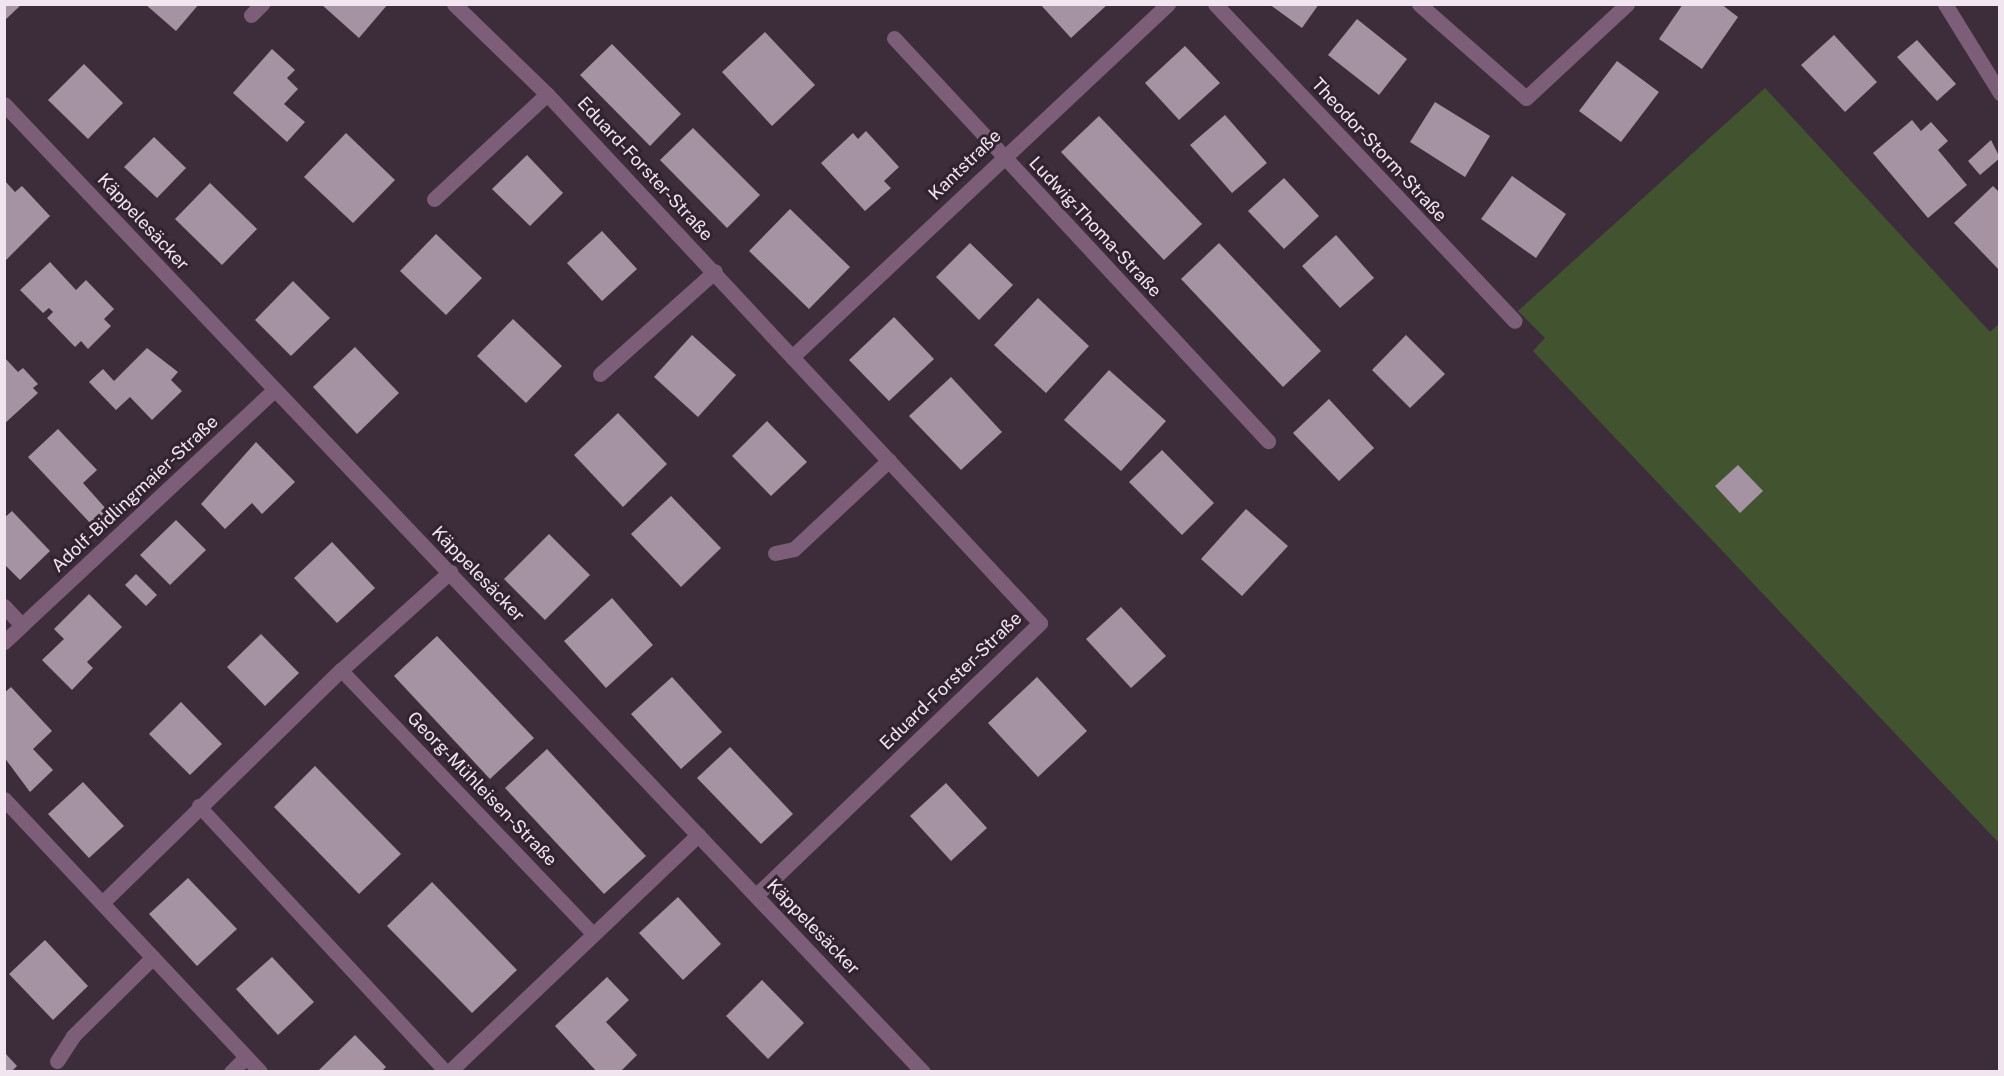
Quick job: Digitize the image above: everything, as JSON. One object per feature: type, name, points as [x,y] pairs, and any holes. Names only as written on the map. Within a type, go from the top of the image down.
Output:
[{"type":"street","name":"Eduard-Forster-Straße","points":[[454,4],[547,94],[715,271],[1040,623],[756,895]]},
{"type":"street","name":"Kantstraße","points":[[792,357],[1002,155],[1168,4]]},
{"type":"street","name":"Theodor-Storm-Straße","points":[[1215,4],[1515,321]]},
{"type":"street","points":[[1419,4],[1526,98],[1627,4]]},
{"type":"street","points":[[1945,4],[2000,93]]},
{"type":"street","name":"Ludwig-Thoma-Straße","points":[[894,38],[1268,441]]},
{"type":"street","points":[[434,199],[547,94]]},
{"type":"street","name":"Käppelesäcker","points":[[8,114],[450,572],[923,1071]]},
{"type":"street","points":[[600,374],[715,271]]},
{"type":"street","name":"Adolf-Bidlingmaier-Straße","points":[[4,642],[274,390]]},
{"type":"street","points":[[775,553],[794,549],[889,460]]},
{"type":"street","points":[[102,903],[341,670],[450,572]]},
{"type":"street","points":[[4,606],[22,625]]},
{"type":"street","points":[[4,798],[260,1071]]},
{"type":"street","points":[[447,1071],[698,835]]},
{"type":"street","points":[[57,1061],[73,1036],[153,957]]},
{"type":"street","points":[[231,1071],[246,1057]]},
{"type":"lane","name":"Georg-Mühleisen-Straße","points":[[341,670],[594,935]]},
{"type":"lane","points":[[199,806],[447,1071]]},
{"type":"green space","points":[[1765,88],[1990,332],[1999,324],[1999,843],[1533,351],[1545,338],[1518,311]]},
{"type":"building","points":[[4,4],[22,4],[4,21]]},
{"type":"building","points":[[145,4],[199,4],[176,31]]},
{"type":"building","points":[[321,4],[388,4],[359,38]]},
{"type":"building","points":[[1040,4],[1108,4],[1071,38]]},
{"type":"building","points":[[1269,4],[1319,4],[1302,28]]},
{"type":"building","points":[[1683,4],[1721,4],[1738,17],[1702,69],[1659,39]]},
{"type":"building","points":[[1357,19],[1407,59],[1379,95],[1328,55]]},
{"type":"building","points":[[765,32],[815,85],[772,126],[722,72]]},
{"type":"building","points":[[1834,35],[1877,82],[1845,112],[1801,65]]},
{"type":"building","points":[[1917,40],[1956,84],[1937,101],[1897,57]]},
{"type":"building","points":[[612,44],[681,114],[650,146],[580,75]]},
{"type":"building","points":[[1185,46],[1220,83],[1179,120],[1145,83]]},
{"type":"building","points":[[272,49],[295,70],[287,78],[298,89],[284,104],[305,122],[287,142],[233,93]]},
{"type":"building","points":[[1617,61],[1659,92],[1621,142],[1579,111]]},
{"type":"building","points":[[84,64],[123,103],[88,139],[48,100]]},
{"type":"building","points":[[1435,102],[1490,136],[1465,177],[1410,142]]},
{"type":"building","points":[[1225,115],[1267,163],[1232,193],[1190,145]]},
{"type":"building","points":[[1099,116],[1202,224],[1164,260],[1061,152]]},
{"type":"building","points":[[1912,120],[1921,131],[1931,122],[1948,141],[1938,150],[1967,185],[1928,218],[1873,153]]},
{"type":"building","points":[[693,128],[760,195],[727,228],[660,160]]},
{"type":"building","points":[[866,131],[899,167],[884,181],[891,188],[865,211],[821,163],[853,133],[858,139]]},
{"type":"building","points":[[346,133],[395,180],[353,223],[304,177]]},
{"type":"building","points":[[154,137],[186,168],[157,198],[124,167]]},
{"type":"building","points":[[1991,140],[2000,158],[1980,175],[1968,161]]},
{"type":"building","points":[[527,155],[563,193],[530,226],[492,189]]},
{"type":"building","points":[[1512,176],[1566,214],[1536,258],[1481,219]]},
{"type":"building","points":[[1284,178],[1319,216],[1284,249],[1248,211]]},
{"type":"building","points":[[5,181],[15,192],[22,186],[50,216],[5,261]]},
{"type":"building","points":[[210,183],[257,229],[222,265],[175,219]]},
{"type":"building","points":[[1993,186],[2000,193],[2000,271],[1954,223]]},
{"type":"building","points":[[790,209],[850,267],[809,309],[749,251]]},
{"type":"building","points":[[602,231],[637,269],[602,301],[567,263]]},
{"type":"building","points":[[436,234],[482,278],[446,315],[400,271]]},
{"type":"building","points":[[1336,235],[1374,278],[1340,308],[1302,266]]},
{"type":"building","points":[[970,243],[1013,285],[979,320],[936,277]]},
{"type":"building","points":[[1219,243],[1321,351],[1283,387],[1181,279]]},
{"type":"building","points":[[50,262],[76,290],[86,280],[114,309],[104,319],[111,326],[88,349],[81,341],[75,347],[47,318],[53,312],[49,308],[43,313],[20,290]]},
{"type":"building","points":[[293,281],[330,318],[291,356],[255,320]]},
{"type":"building","points":[[1038,298],[1089,346],[1046,393],[994,345]]},
{"type":"building","points":[[894,317],[934,359],[889,401],[849,360]]},
{"type":"building","points":[[513,319],[562,366],[526,403],[477,356]]},
{"type":"building","points":[[692,335],[736,375],[698,417],[654,377]]},
{"type":"building","points":[[1406,335],[1445,374],[1410,408],[1372,370]]},
{"type":"building","points":[[355,347],[399,393],[357,434],[313,387]]},
{"type":"building","points":[[147,348],[178,372],[171,380],[182,391],[152,420],[130,397],[116,410],[89,382],[103,369],[114,381]]},
{"type":"building","points":[[4,357],[18,372],[23,368],[38,384],[33,388],[38,393],[4,424]]},
{"type":"building","points":[[1109,370],[1166,421],[1121,471],[1064,420]]},
{"type":"building","points":[[951,377],[1002,432],[961,470],[909,416]]},
{"type":"building","points":[[1329,399],[1374,448],[1339,481],[1293,433]]},
{"type":"building","points":[[618,413],[667,464],[623,507],[574,455]]},
{"type":"building","points":[[767,421],[807,462],[771,496],[732,456]]},
{"type":"building","points":[[58,429],[97,470],[83,483],[107,510],[92,525],[28,457]]},
{"type":"building","points":[[256,442],[295,482],[262,514],[252,503],[225,529],[201,504]]},
{"type":"building","points":[[1162,450],[1214,503],[1182,535],[1129,482]]},
{"type":"building","points":[[1738,465],[1763,491],[1740,513],[1715,486]]},
{"type":"building","points":[[671,496],[721,548],[681,587],[631,534]]},
{"type":"building","points":[[1246,509],[1288,546],[1242,596],[1201,559]]},
{"type":"building","points":[[12,511],[50,551],[20,580],[4,564],[4,518]]},
{"type":"building","points":[[176,520],[206,550],[170,585],[140,555]]},
{"type":"building","points":[[549,534],[590,575],[545,620],[504,579]]},
{"type":"building","points":[[332,542],[375,588],[337,623],[294,578]]},
{"type":"building","points":[[136,574],[157,595],[146,606],[125,585]]},
{"type":"building","points":[[89,594],[122,627],[87,662],[93,668],[72,690],[42,660],[64,639],[54,629]]},
{"type":"building","points":[[612,598],[653,645],[606,688],[564,641]]},
{"type":"building","points":[[1121,607],[1166,656],[1131,688],[1086,639]]},
{"type":"building","points":[[261,634],[299,673],[265,706],[227,667]]},
{"type":"building","points":[[437,636],[534,738],[490,779],[394,676]]},
{"type":"building","points":[[672,677],[722,732],[681,769],[631,714]]},
{"type":"building","points":[[1037,677],[1087,731],[1038,777],[988,723]]},
{"type":"building","points":[[11,687],[52,731],[33,749],[53,770],[30,792],[4,757],[4,693]]},
{"type":"building","points":[[181,702],[222,744],[190,775],[149,734]]},
{"type":"building","points":[[730,747],[793,814],[761,844],[697,778]]},
{"type":"building","points":[[547,749],[646,856],[604,894],[505,788]]},
{"type":"building","points":[[315,766],[401,854],[359,894],[274,807]]},
{"type":"building","points":[[83,782],[124,826],[89,858],[48,814]]},
{"type":"building","points":[[946,783],[987,828],[951,861],[910,816]]},
{"type":"building","points":[[188,878],[237,929],[197,966],[149,914]]},
{"type":"building","points":[[432,882],[517,970],[472,1013],[387,926]]},
{"type":"building","points":[[678,897],[721,944],[683,980],[639,933]]},
{"type":"building","points":[[45,940],[88,986],[53,1020],[9,974]]},
{"type":"building","points":[[272,957],[314,1002],[278,1035],[236,989]]},
{"type":"building","points":[[607,977],[629,1000],[606,1022],[637,1055],[620,1072],[597,1072],[555,1026]]},
{"type":"building","points":[[762,980],[804,1023],[768,1059],[726,1016]]},
{"type":"building","points":[[355,1035],[386,1067],[381,1072],[317,1072]]},
{"type":"building","points":[[4,1052],[17,1066],[11,1072],[4,1072]]}]
